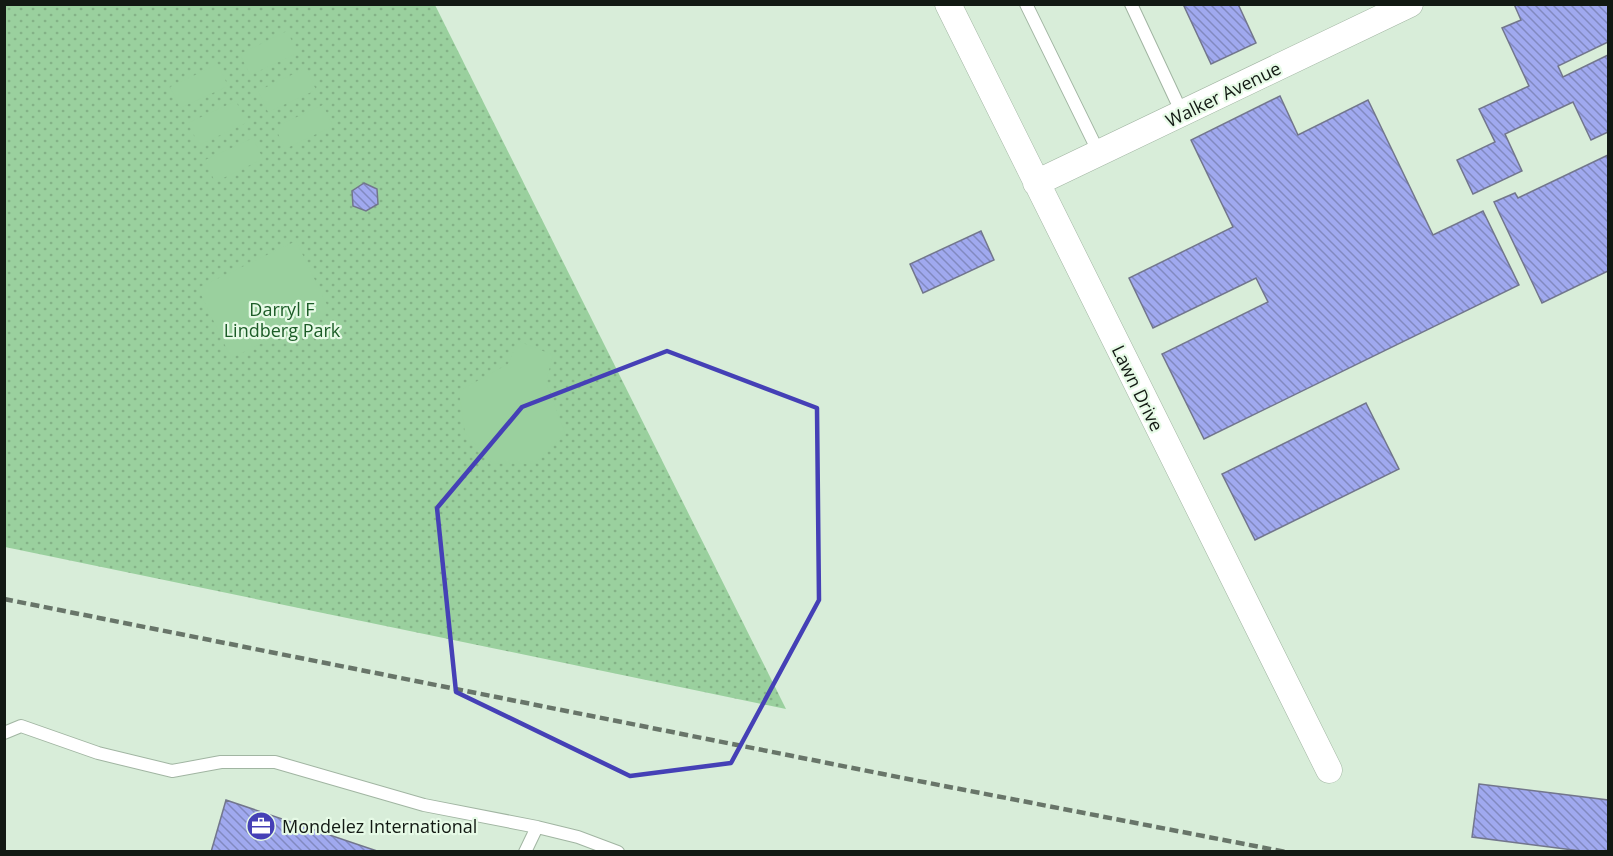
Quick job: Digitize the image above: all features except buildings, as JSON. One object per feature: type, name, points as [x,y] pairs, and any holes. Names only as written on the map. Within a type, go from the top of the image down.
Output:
[{"type":"street","name":"Lawn Drive","points":[[948,4],[1329,770]]},
{"type":"street","name":"Walker Avenue","points":[[1036,183],[1410,4]]},
{"type":"lane","points":[[1026,4],[1099,153]]},
{"type":"lane","points":[[1131,4],[1182,113]]},
{"type":"lane","points":[[4,733],[21,726],[98,753],[172,771],[220,762],[275,762],[424,805],[578,837],[618,852]]},
{"type":"lane","points":[[525,852],[537,827]]},
{"type":"highlighted area","points":[[667,351],[817,408],[819,600],[731,763],[630,776],[456,692],[437,508],[522,407]]},
{"type":"green space","name":"Darryl F Lindberg Park","points":[[5,5],[435,5],[786,709],[5,547]]},
{"type":"green space","points":[[287,31],[298,53],[250,75],[240,54]]},
{"type":"green space","points":[[218,64],[228,86],[180,108],[170,87]]},
{"type":"green space","points":[[306,68],[316,90],[268,112],[258,91]]},
{"type":"green space","points":[[236,101],[246,123],[199,145],[188,123]]},
{"type":"green space","points":[[323,105],[333,126],[285,149],[275,127]]},
{"type":"green space","points":[[253,138],[263,159],[215,182],[205,160]]},
{"type":"green space","points":[[296,241],[330,311],[231,358],[198,288]]},
{"type":"green space","points":[[518,341],[553,355],[546,382],[565,433],[535,464],[492,463],[465,433],[459,391],[508,364]]},
{"type":"railway","points":[[4,599],[1286,852]]},
{"type":"place","name":"Mondelez International","points":[[261,826]]}]
